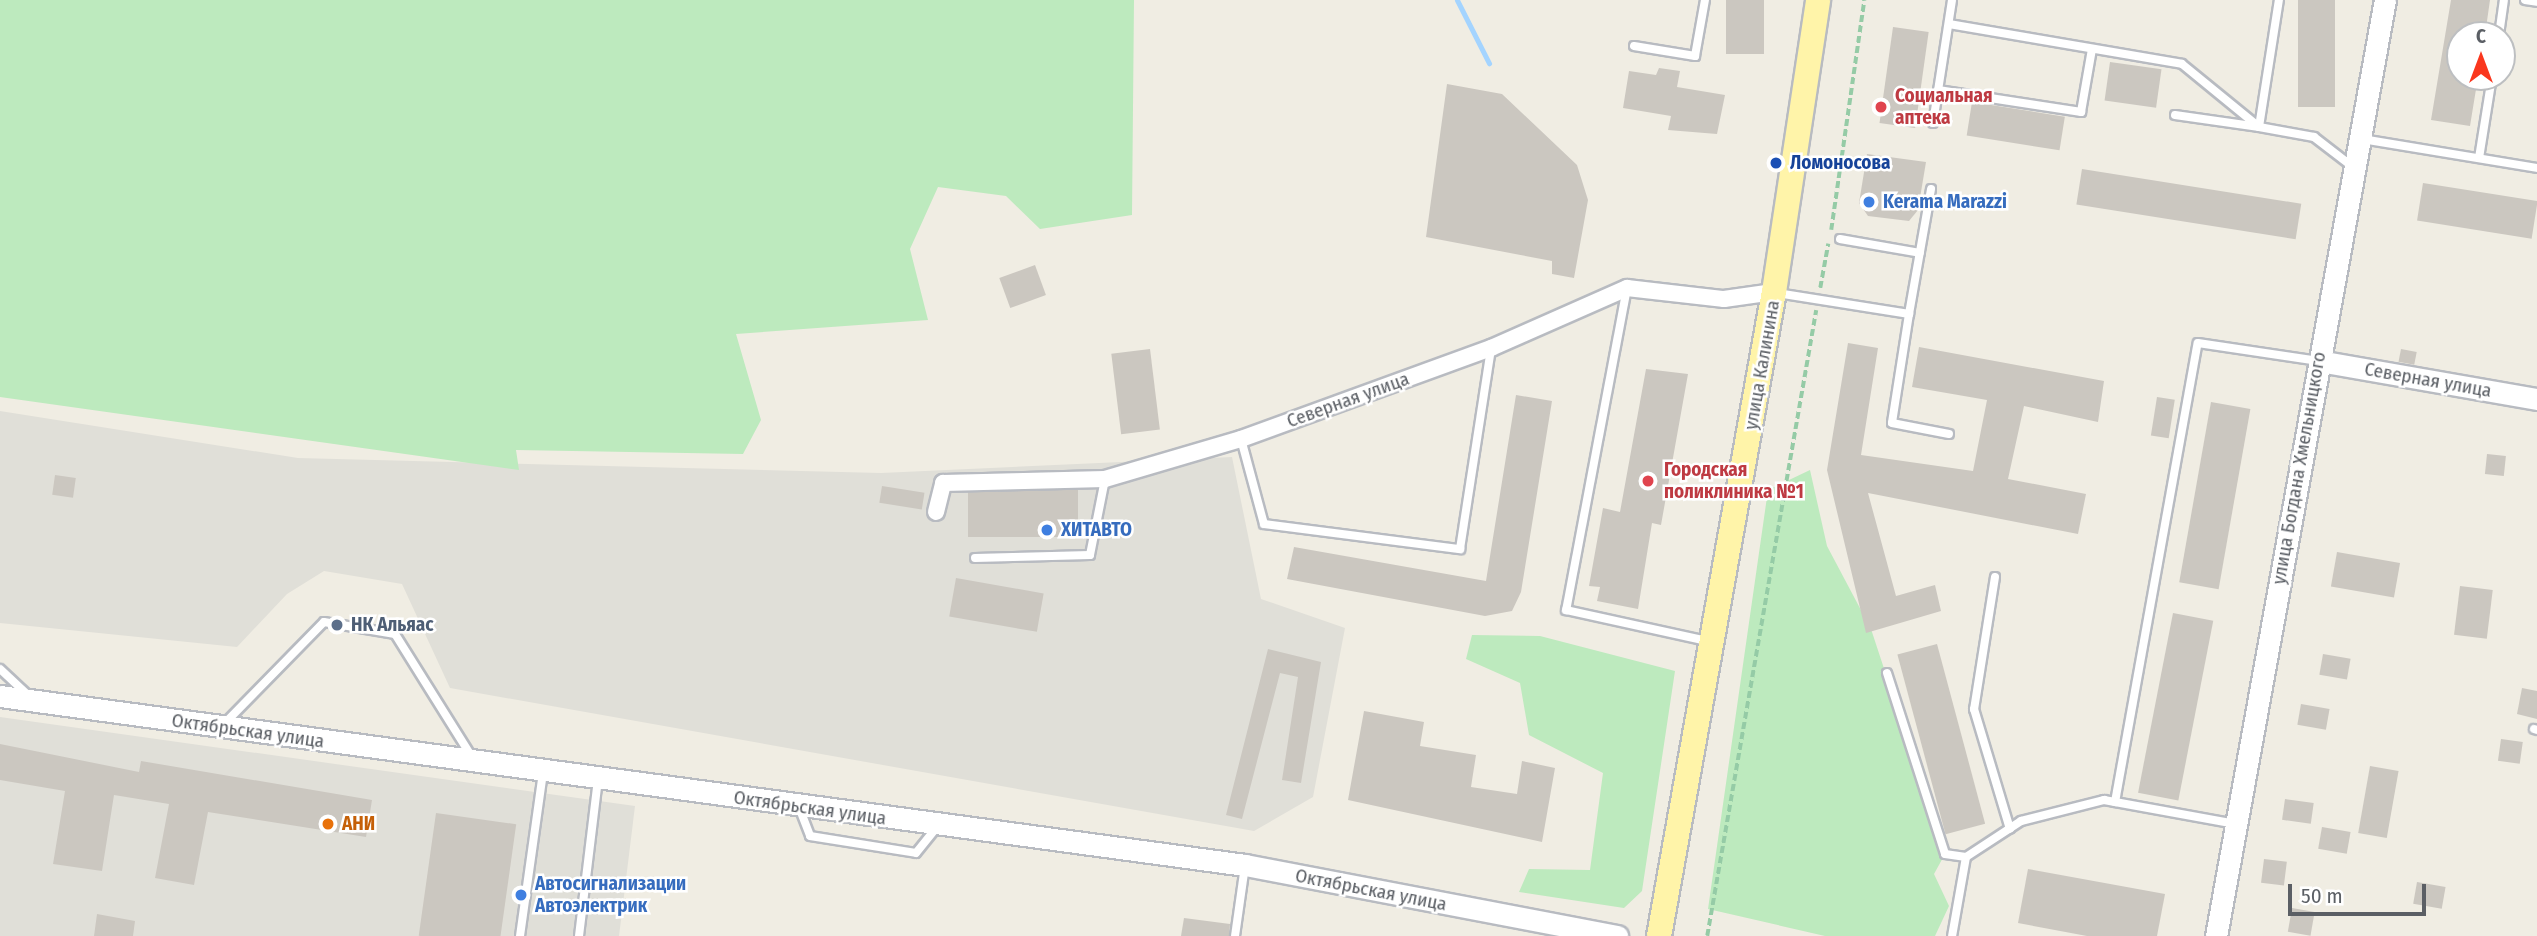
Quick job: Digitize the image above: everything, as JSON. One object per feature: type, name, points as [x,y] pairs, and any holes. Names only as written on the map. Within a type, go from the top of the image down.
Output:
[{"type":"main road","name":"улица Калинина","points":[[1659,936],[1714,643],[1774,292],[1818,0]]},
{"type":"main road","name":"улица Богдана Хмельницкого","points":[[2216,936],[2385,0]]},
{"type":"main road","name":"Северная улица","points":[[2319,361],[2537,399]]},
{"type":"main road","name":"Октябрьская улица","points":[[0,696],[598,780],[1245,865],[1531,929],[1617,936]]},
{"type":"street","points":[[1627,288],[1724,299],[1774,292]]},
{"type":"street","name":"Северная улица","points":[[936,512],[943,483],[1105,479],[1241,439],[1491,348],[1627,288]]},
{"type":"lane","points":[[1634,46],[1695,56],[1705,0]]},
{"type":"lane","points":[[1933,123],[1952,0]]},
{"type":"lane","points":[[2259,127],[2279,0]]},
{"type":"lane","points":[[2501,21],[2504,0]]},
{"type":"lane","points":[[2525,0],[2537,2]]},
{"type":"lane","points":[[1949,24],[2182,64],[2259,127]]},
{"type":"lane","points":[[1938,90],[2081,112],[2092,49]]},
{"type":"lane","points":[[2479,158],[2490,91]]},
{"type":"lane","points":[[2175,115],[2315,137],[2354,168]]},
{"type":"lane","points":[[2360,139],[2537,168]]},
{"type":"lane","points":[[1931,189],[1892,423],[1949,434]]},
{"type":"lane","points":[[1840,239],[1920,253]]},
{"type":"lane","points":[[1627,288],[1566,610],[1714,643]]},
{"type":"lane","points":[[1774,292],[1909,314]]},
{"type":"lane","points":[[2115,802],[2198,343],[2319,361]]},
{"type":"lane","points":[[1241,439],[1264,524],[1460,549],[1491,348]]},
{"type":"lane","points":[[975,558],[1090,555],[1105,479]]},
{"type":"lane","points":[[1995,577],[1974,709],[2010,829]]},
{"type":"lane","points":[[222,726],[324,622],[395,634],[475,763]]},
{"type":"lane","points":[[0,669],[35,702]]},
{"type":"lane","points":[[1887,673],[1945,854],[1966,857],[2010,829],[2115,802],[2236,824]]},
{"type":"lane","points":[[520,936],[543,772]]},
{"type":"lane","points":[[579,936],[598,780]]},
{"type":"lane","points":[[799,807],[810,836],[916,853],[939,825]]},
{"type":"lane","points":[[1952,936],[1966,857]]},
{"type":"lane","points":[[1235,936],[1245,865]]},
{"type":"path","points":[[1707,936],[1818,299],[1864,0]]},
{"type":"shaded area","points":[[0,411],[298,458],[881,473],[1232,457],[1261,599],[1345,628],[1313,797],[1254,831],[450,688],[402,584],[324,571],[287,594],[237,647],[0,623]]},
{"type":"shaded area","points":[[0,717],[635,806],[619,936],[0,936]]},
{"type":"green space","points":[[0,0],[1134,0],[1132,215],[1040,229],[1006,196],[938,187],[910,249],[928,320],[736,334],[761,420],[743,454],[516,450],[519,470],[0,397]]},
{"type":"green space","points":[[1810,470],[1827,546],[1871,629],[1945,854],[1934,874],[1949,906],[1935,936],[1825,936],[1708,909],[1768,490]]},
{"type":"green space","points":[[1472,635],[1540,636],[1675,671],[1642,891],[1624,908],[1519,892],[1529,869],[1590,870],[1603,773],[1529,735],[1520,683],[1466,659]]},
{"type":"building","points":[[1726,0],[1764,0],[1764,54],[1726,54]]},
{"type":"building","points":[[2298,0],[2335,0],[2335,107],[2298,107]]},
{"type":"building","points":[[2451,0],[2490,0],[2487,21],[2448,21]]},
{"type":"building","points":[[1893,27],[1929,32],[1915,128],[1880,123]]},
{"type":"building","points":[[2446,30],[2446,91],[2476,91],[2470,126],[2431,120]]},
{"type":"building","points":[[2110,62],[2161,69],[2156,108],[2105,101]]},
{"type":"building","points":[[1659,68],[1680,71],[1677,87],[1725,95],[1717,134],[1668,130],[1671,116],[1623,108],[1629,71],[1656,75]]},
{"type":"building","points":[[1447,84],[1502,94],[1577,165],[1588,200],[1574,278],[1552,274],[1552,261],[1426,237]]},
{"type":"building","points":[[1972,102],[2065,117],[2060,150],[1967,136]]},
{"type":"building","points":[[1867,154],[1926,162],[1918,210],[1909,221],[1868,216],[1859,203]]},
{"type":"building","points":[[2082,169],[2301,204],[2296,239],[2076,205]]},
{"type":"building","points":[[2423,183],[2537,201],[2532,239],[2417,221]]},
{"type":"building","points":[[1035,265],[1046,295],[1010,308],[999,278]]},
{"type":"building","points":[[1848,343],[1878,348],[1861,455],[1973,471],[1987,400],[1912,387],[1919,347],[2104,381],[2098,422],[2024,406],[2008,479],[2086,494],[2078,534],[1868,493],[1896,596],[1935,585],[1941,611],[1866,633],[1827,470]]},
{"type":"building","points":[[1150,349],[1160,429],[1121,434],[1111,354]]},
{"type":"building","points":[[2401,349],[2417,352],[2414,365],[2399,362]]},
{"type":"building","name":"Городская поликлиника №1","points":[[1646,369],[1688,374],[1661,525],[1652,523],[1638,609],[1597,601],[1600,587],[1589,586],[1603,508],[1620,512]]},
{"type":"building","points":[[1516,395],[1552,401],[1521,592],[1512,611],[1485,616],[1287,579],[1294,547],[1486,581]]},
{"type":"building","points":[[2157,397],[2175,400],[2169,438],[2151,436]]},
{"type":"building","points":[[2211,402],[2250,409],[2219,589],[2179,582]]},
{"type":"building","points":[[2487,454],[2506,456],[2504,476],[2485,474]]},
{"type":"building","points":[[55,475],[76,478],[73,498],[52,495]]},
{"type":"building","points":[[882,486],[924,493],[922,510],[879,503]]},
{"type":"building","points":[[968,490],[1078,490],[1078,537],[968,537]]},
{"type":"building","points":[[2337,552],[2400,563],[2394,598],[2331,586]]},
{"type":"building","points":[[956,578],[1044,593],[1037,632],[949,616]]},
{"type":"building","points":[[2460,586],[2493,590],[2487,639],[2454,635]]},
{"type":"building","points":[[2173,613],[2213,621],[2178,800],[2138,793]]},
{"type":"building","points":[[1937,644],[1985,824],[1946,834],[1897,655]]},
{"type":"building","points":[[1268,649],[1321,662],[1301,783],[1282,780],[1298,677],[1280,673],[1242,819],[1226,815]]},
{"type":"building","points":[[2323,654],[2351,659],[2347,680],[2319,675]]},
{"type":"building","points":[[2522,688],[2537,691],[2537,719],[2517,714]]},
{"type":"building","points":[[2301,704],[2330,709],[2326,730],[2297,725]]},
{"type":"building","points":[[1364,711],[1424,722],[1420,746],[1476,755],[1471,787],[1517,794],[1522,761],[1555,768],[1542,842],[1348,800]]},
{"type":"building","points":[[2501,739],[2523,742],[2520,764],[2498,761]]},
{"type":"building","points":[[0,744],[139,772],[141,761],[372,800],[366,837],[208,812],[194,885],[155,878],[169,804],[114,795],[102,871],[53,864],[65,791],[0,780]]},
{"type":"building","points":[[2370,766],[2399,771],[2387,838],[2358,833]]},
{"type":"building","points":[[2285,799],[2314,803],[2311,824],[2282,820]]},
{"type":"building","points":[[436,813],[516,824],[501,936],[419,936]]},
{"type":"building","points":[[2322,827],[2351,832],[2347,854],[2318,849]]},
{"type":"building","points":[[2264,859],[2287,862],[2284,886],[2261,883]]},
{"type":"building","points":[[2028,869],[2165,894],[2157,936],[2087,936],[2018,923]]},
{"type":"building","points":[[2417,882],[2446,887],[2442,909],[2413,904]]},
{"type":"building","points":[[2292,908],[2315,912],[2310,936],[2288,932]]},
{"type":"building","points":[[97,914],[135,921],[133,936],[94,936]]},
{"type":"building","points":[[1184,918],[1230,924],[1229,936],[1181,936]]},
{"type":"waterway","points":[[1457,0],[1489,63]]},
{"type":"place","name":"Социальная аптека","points":[[1881,107]]},
{"type":"place","name":"Ломоносова","points":[[1776,163]]},
{"type":"place","name":"Kerama Marazzi","points":[[1869,202]]},
{"type":"place","name":"Городская поликлиника №1","points":[[1648,481]]},
{"type":"place","name":"ХИТАВТО","points":[[1047,530]]},
{"type":"place","name":"НК Альяас","points":[[337,625]]},
{"type":"place","name":"АНИ","points":[[328,824]]},
{"type":"place","name":"Автосигнализации Автоэлектрик","points":[[521,895]]}]
